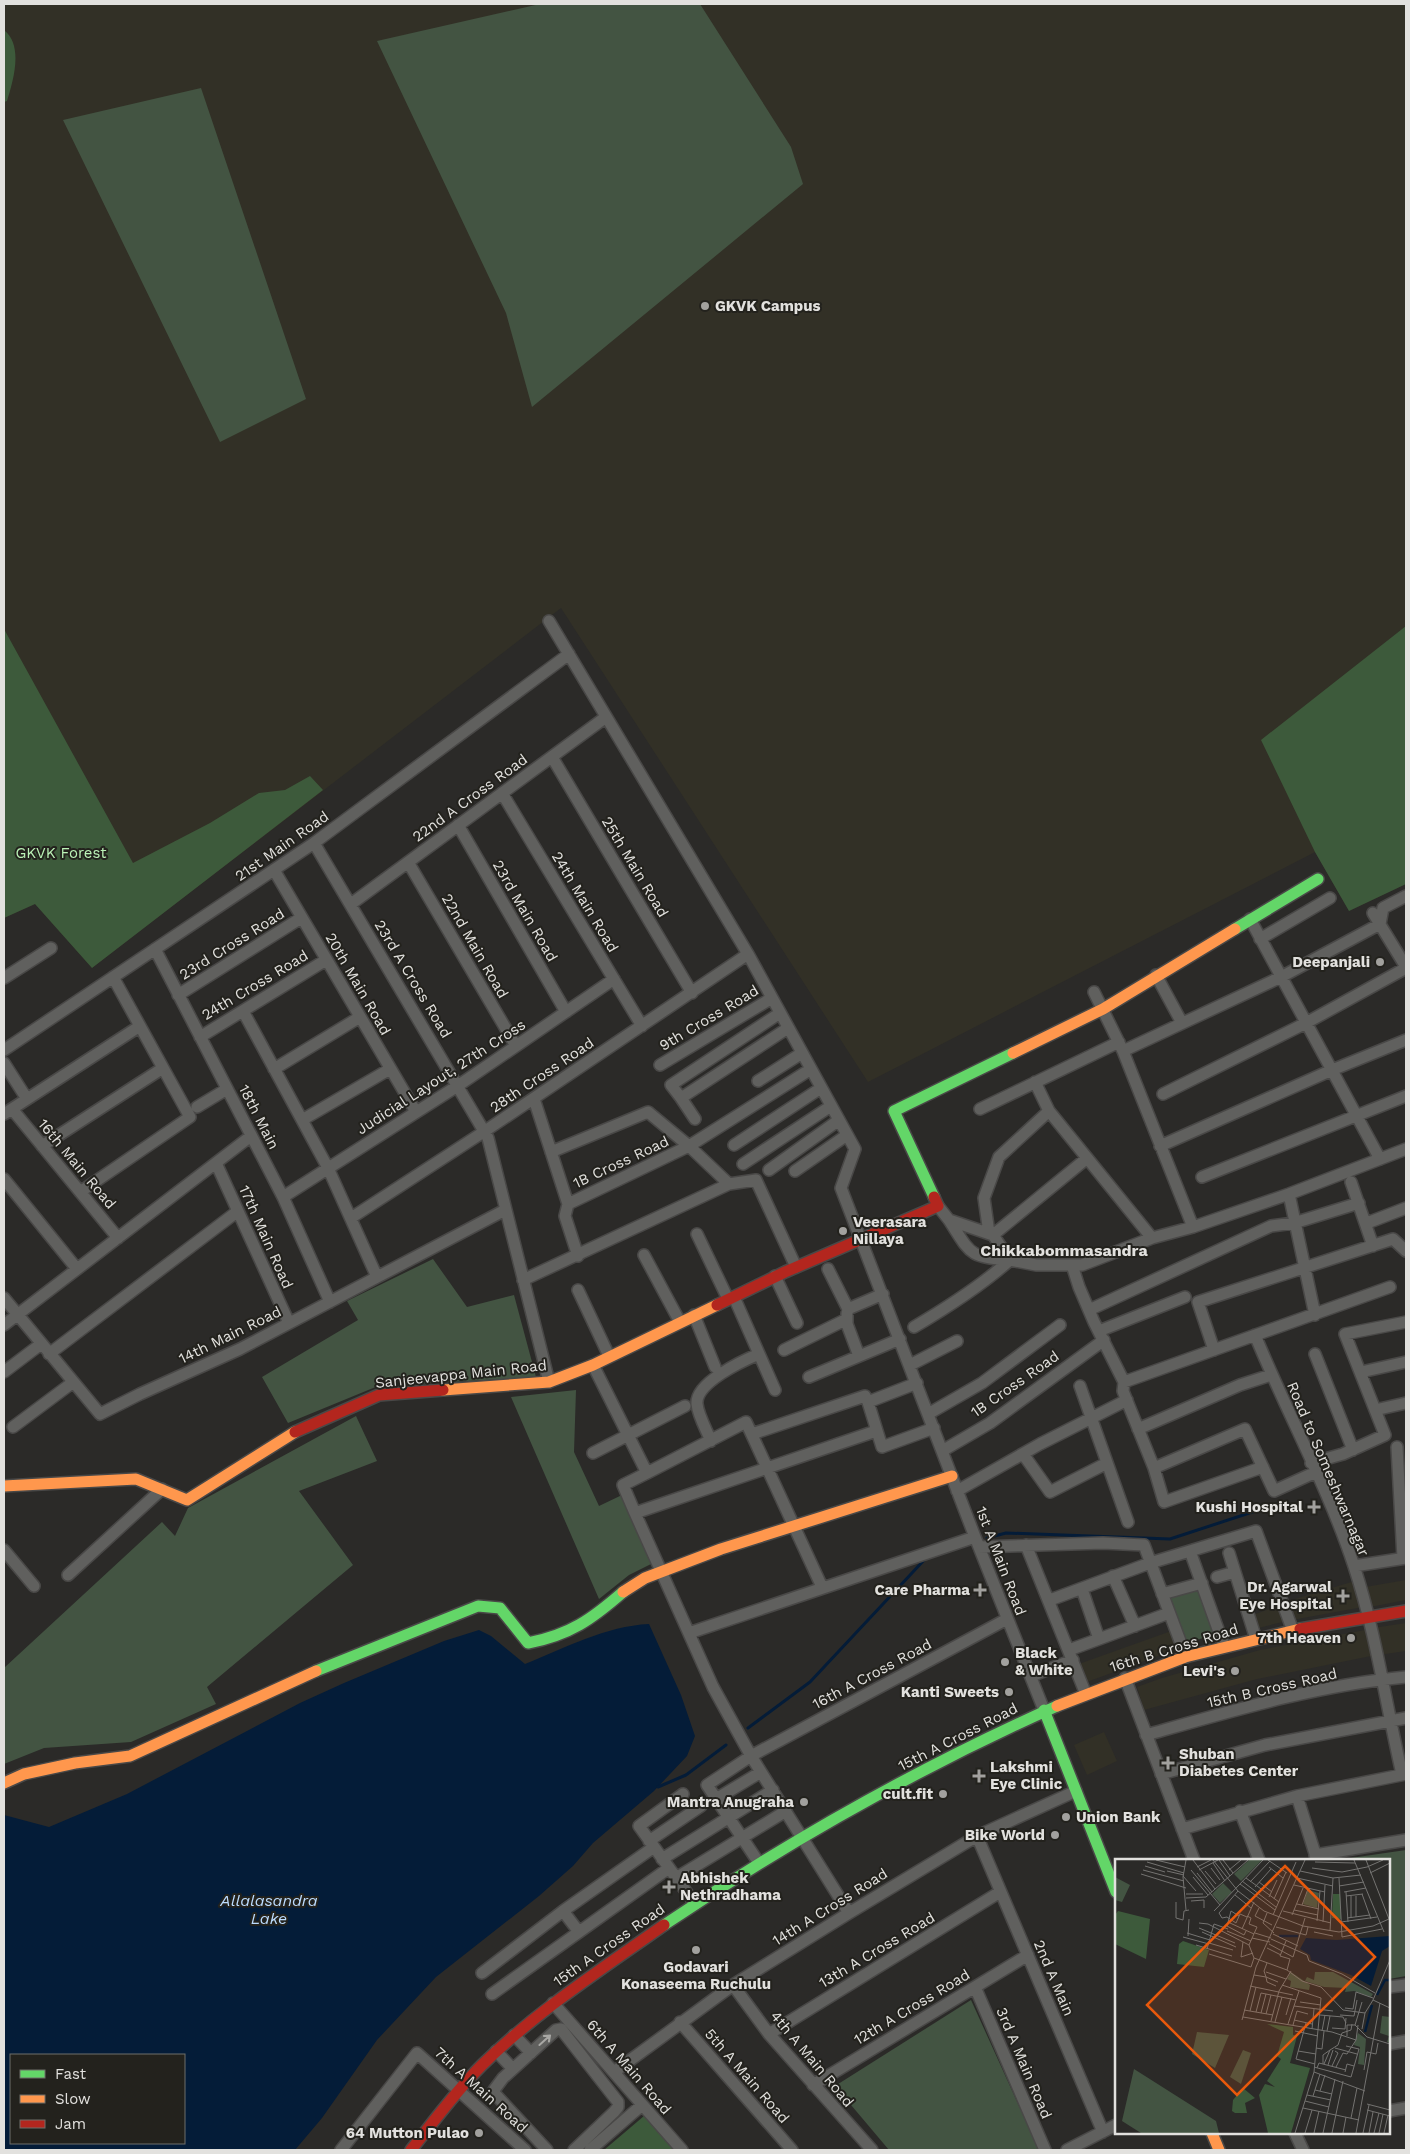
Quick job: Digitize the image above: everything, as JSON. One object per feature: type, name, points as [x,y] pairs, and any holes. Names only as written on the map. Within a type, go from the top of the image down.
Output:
[{"type":"street","name":"1st A Main Road","points":[[549,621],[748,954],[855,1149],[841,1188],[1007,1620],[1115,1890]]},
{"type":"street","name":"21st Main Road","points":[[4,1050],[314,843],[569,654]]},
{"type":"street","name":"22nd A Cross Road","points":[[351,904],[606,717]]},
{"type":"street","name":"25th Main Road","points":[[552,757],[692,993]]},
{"type":"street","name":"24th Main Road","points":[[502,793],[642,1026]]},
{"type":"street","name":"23rd Main Road","points":[[458,825],[566,1012]]},
{"type":"street","name":"23rd A Cross Road","points":[[314,843],[485,1131],[549,1382]]},
{"type":"street","name":"22nd Main Road","points":[[408,862],[516,1046]]},
{"type":"street","name":"20th Main Road","points":[[274,870],[416,1112]]},
{"type":"street","points":[[1318,879],[1156,975],[1103,1010],[894,1111],[938,1206],[967,1250],[973,1254],[1036,1265],[1082,1265],[1152,1238],[1193,1227],[1289,1194],[1406,1149]]},
{"type":"street","points":[[1380,924],[1383,908],[1406,896]]},
{"type":"street","points":[[1260,939],[1330,898]]},
{"type":"street","points":[[1163,1094],[1306,1023],[1406,968],[1403,954],[1373,912]]},
{"type":"street","name":"23rd Cross Road","points":[[178,995],[302,918]]},
{"type":"street","points":[[1250,919],[1380,1159]]},
{"type":"street","points":[[980,1109],[1035,1082],[1182,1023],[1281,976],[1380,924]]},
{"type":"street","points":[[4,978],[51,948]]},
{"type":"street","name":"18th Main","points":[[155,949],[283,1197],[330,1302]]},
{"type":"street","name":"28th Cross Road","points":[[351,1218],[485,1131],[748,954]]},
{"type":"street","name":"24th Cross Road","points":[[200,1037],[326,960]]},
{"type":"street","points":[[1156,975],[1182,1023]]},
{"type":"street","points":[[80,1192],[190,1117],[113,978]]},
{"type":"street","name":"Judicial Layout, 27th Cross","points":[[283,1197],[459,1085],[614,979]]},
{"type":"street","points":[[1094,992],[1121,1046],[1193,1227]]},
{"type":"street","name":"9th Cross Road","points":[[660,1064],[772,998]]},
{"type":"street","points":[[243,1011],[328,1168],[377,1277]]},
{"type":"street","points":[[695,1119],[671,1085],[780,1013]]},
{"type":"street","points":[[274,1069],[360,1017]]},
{"type":"street","points":[[8,1111],[140,1026]]},
{"type":"street","points":[[681,1098],[788,1028]]},
{"type":"street","points":[[1160,1146],[1332,1070],[1406,1040]]},
{"type":"street","points":[[758,1081],[802,1053]]},
{"type":"street","points":[[4,1063],[27,1099]]},
{"type":"street","points":[[42,1146],[163,1068]]},
{"type":"street","points":[[302,1120],[390,1069]]},
{"type":"street","points":[[551,1152],[648,1112],[689,1146],[811,1069]]},
{"type":"street","points":[[1035,1082],[1049,1111],[1152,1238]]},
{"type":"street","points":[[734,1144],[821,1088]]},
{"type":"street","points":[[197,1107],[227,1089]]},
{"type":"street","points":[[1202,1177],[1406,1096]]},
{"type":"street","points":[[534,1098],[568,1204],[565,1216],[578,1256]]},
{"type":"street","points":[[743,1164],[831,1106]]},
{"type":"street","name":"16th Main Road","points":[[8,1111],[42,1146],[118,1238]]},
{"type":"street","points":[[1010,1260],[991,1234],[984,1198],[1000,1157],[1049,1111]]},
{"type":"street","points":[[769,1170],[839,1120]]},
{"type":"street","points":[[794,1171],[847,1135]]},
{"type":"street","points":[[4,1325],[251,1136]]},
{"type":"street","name":"1B Cross Road","points":[[568,1204],[689,1146],[729,1184]]},
{"type":"street","points":[[991,1234],[1086,1159]]},
{"type":"street","name":"17th Main Road","points":[[216,1163],[289,1324]]},
{"type":"street","points":[[4,1179],[77,1269]]},
{"type":"street","points":[[523,1280],[729,1184],[756,1180],[796,1267]]},
{"type":"street","points":[[1351,1182],[1367,1223],[1373,1246]]},
{"type":"street","points":[[1289,1194],[1315,1315]]},
{"type":"street","points":[[1089,1310],[1271,1226],[1294,1223],[1359,1203]]},
{"type":"street","name":"Sanjeevappa Main Road","points":[[4,1486],[136,1480],[188,1500],[288,1434],[379,1395],[549,1382],[593,1365],[775,1276],[938,1206]]},
{"type":"street","points":[[1367,1223],[1406,1208]]},
{"type":"street","name":"14th Main Road","points":[[4,1298],[72,1383],[100,1414],[240,1349],[505,1210]]},
{"type":"street","points":[[49,1354],[238,1211]]},
{"type":"street","points":[[949,1220],[991,1234]]},
{"type":"street","points":[[697,1234],[776,1390]]},
{"type":"street","points":[[1214,1350],[1198,1302],[1393,1239],[1406,1251]]},
{"type":"street","points":[[644,1255],[680,1322]]},
{"type":"street","points":[[914,1327],[956,1302],[992,1276],[1010,1260]]},
{"type":"street","points":[[1072,1265],[1089,1310],[1124,1382],[1123,1391],[1154,1468],[1164,1502],[1263,1467]]},
{"type":"street","points":[[828,1269],[847,1314],[859,1356]]},
{"type":"street","points":[[775,1276],[797,1323]]},
{"type":"street","points":[[1124,1382],[1390,1287]]},
{"type":"street","points":[[578,1290],[609,1356]]},
{"type":"street","points":[[784,1350],[882,1294]]},
{"type":"street","name":"1B Cross Road","points":[[942,1451],[990,1423],[1102,1336],[1185,1297]]},
{"type":"street","points":[[694,1315],[715,1367]]},
{"type":"street","points":[[1154,1468],[1245,1429],[1274,1491],[1314,1468],[1385,1435],[1345,1334],[1406,1322]]},
{"type":"street","points":[[928,1414],[982,1383],[1060,1325]]},
{"type":"street","name":"Road to Someshwarnagar","points":[[1255,1335],[1314,1468],[1354,1566],[1404,1774]]},
{"type":"street","points":[[810,1376],[900,1339]]},
{"type":"street","points":[[910,1365],[957,1341]]},
{"type":"street","points":[[4,1372],[41,1344]]},
{"type":"street","points":[[711,1440],[697,1405],[697,1396],[702,1389],[722,1373],[759,1354]]},
{"type":"street","points":[[1315,1354],[1352,1450]]},
{"type":"street","points":[[1361,1372],[1406,1362]]},
{"type":"street","points":[[593,1365],[647,1473]]},
{"type":"street","points":[[1138,1429],[1240,1385],[1272,1375]]},
{"type":"street","points":[[13,1427],[72,1383]]},
{"type":"street","points":[[868,1402],[917,1383]]},
{"type":"street","points":[[1080,1386],[1128,1522]]},
{"type":"street","points":[[752,1434],[864,1396],[868,1402],[882,1447],[934,1428]]},
{"type":"street","points":[[957,1491],[1126,1400]]},
{"type":"street","points":[[1375,1410],[1406,1403]]},
{"type":"street","points":[[593,1453],[626,1434],[685,1406]]},
{"type":"street","points":[[822,1587],[746,1422],[623,1484],[690,1633],[712,1687],[751,1756],[849,1913]]},
{"type":"street","points":[[635,1513],[876,1431]]},
{"type":"street","points":[[1354,1566],[1405,1558],[1397,1447]]},
{"type":"street","points":[[1023,1454],[1050,1492],[1107,1463]]},
{"type":"street","points":[[4,1783],[24,1774],[75,1763],[130,1756],[344,1658],[478,1606],[500,1608],[528,1643],[552,1638],[594,1617],[642,1579],[795,1526],[897,1497],[952,1476]]},
{"type":"street","points":[[68,1575],[162,1489]]},
{"type":"street","points":[[1050,1600],[1150,1563],[1256,1531],[1293,1631]]},
{"type":"street","points":[[690,1633],[822,1587],[977,1542],[1026,1545],[1103,1543],[1144,1545],[1186,1657]]},
{"type":"street","points":[[1026,1545],[1050,1600],[1085,1692]]},
{"type":"street","points":[[4,1550],[34,1586]]},
{"type":"street","points":[[1190,1551],[1224,1646]]},
{"type":"street","points":[[1229,1553],[1256,1639]]},
{"type":"street","points":[[1217,1577],[1235,1572]]},
{"type":"street","points":[[1113,1576],[1135,1626]]},
{"type":"street","points":[[1162,1594],[1202,1583]]},
{"type":"street","points":[[1082,1589],[1099,1639]]},
{"type":"street","name":"16th B Cross Road","points":[[1044,1710],[1124,1678],[1224,1646],[1293,1631],[1406,1611]]},
{"type":"street","points":[[1031,1676],[1099,1639],[1168,1613]]},
{"type":"street","name":"16th A Cross Road","points":[[716,1799],[707,1785],[751,1756],[1007,1620]]},
{"type":"street","name":"15th B Cross Road","points":[[1146,1735],[1249,1706],[1381,1679],[1406,1677]]},
{"type":"street","points":[[1124,1678],[1194,1859]]},
{"type":"street","name":"15th A Cross Road","points":[[410,2150],[458,2090],[514,2035],[553,2003],[695,1904],[759,1862],[802,1837],[912,1776],[1044,1710]]},
{"type":"street","points":[[1161,1774],[1265,1745],[1406,1718]]},
{"type":"street","points":[[759,1862],[716,1799],[762,1772]]},
{"type":"street","points":[[1182,1830],[1240,1811],[1296,1796],[1404,1774]]},
{"type":"street","points":[[492,1994],[579,1932],[666,1863],[729,1818],[773,1790]]},
{"type":"street","name":"14th A Cross Road","points":[[614,2072],[733,1985],[849,1913],[977,1836],[1076,1792]]},
{"type":"street","points":[[683,1794],[638,1826],[695,1904]]},
{"type":"street","points":[[1296,1796],[1316,1858],[1406,1840]]},
{"type":"street","points":[[482,1973],[701,1806]]},
{"type":"street","points":[[676,1878],[786,1810]]},
{"type":"street","points":[[1240,1811],[1259,1859]]},
{"type":"street","name":"2nd A Main","points":[[977,1836],[1103,2132]]},
{"type":"street","name":"13th A Cross Road","points":[[768,2034],[1000,1892]]},
{"type":"street","points":[[563,1911],[579,1932]]},
{"type":"street","name":"12th A Cross Road","points":[[813,2085],[1028,1955]]},
{"type":"street","name":"4th A Main Road","points":[[733,1985],[768,2034],[872,2150]]},
{"type":"street","points":[[1390,1987],[1406,1985]]},
{"type":"street","name":"3rd A Main Road","points":[[975,1988],[1045,2150]]},
{"type":"street","name":"6th A Main Road","points":[[553,2003],[682,2150]]},
{"type":"street","name":"5th A Main Road","points":[[680,2022],[792,2150]]},
{"type":"street","points":[[547,2150],[495,2094],[494,2090],[496,2084],[556,2030],[561,2029],[618,2102],[618,2108],[574,2150]]},
{"type":"street","points":[[514,2035],[531,2053]]},
{"type":"street","points":[[1390,2044],[1406,2041]]},
{"type":"street","points":[[496,2051],[513,2069]]},
{"type":"street","name":"7th A Main Road","points":[[341,2150],[417,2053],[525,2150]]},
{"type":"street","points":[[590,2150],[642,2105]]},
{"type":"street","points":[[1390,2111],[1406,2108]]},
{"type":"street","points":[[1067,2150],[1115,2126]]},
{"type":"street","points":[[1212,2134],[1218,2150]]},
{"type":"street","points":[[1296,2134],[1303,2150]]},
{"type":"shaded area","name":"GKVK Campus","points":[[4,4],[1406,4],[1406,884],[1349,911],[1315,852],[868,1082],[561,608],[92,968],[35,904],[4,918]]},
{"type":"shaded area","points":[[1406,1580],[1406,1600],[1370,1607],[1365,1587]]},
{"type":"shaded area","points":[[1355,1581],[1363,1607],[1292,1620],[1285,1602]]},
{"type":"shaded area","points":[[1280,1605],[1287,1621],[1254,1629],[1250,1616]]},
{"type":"shaded area","points":[[1406,1623],[1406,1651],[1378,1655],[1373,1628]]},
{"type":"shaded area","points":[[1174,1630],[1180,1648],[1084,1683],[1076,1665]]},
{"type":"shaded area","points":[[1365,1630],[1371,1656],[1257,1679],[1144,1710],[1137,1687],[1260,1650]]},
{"type":"shaded area","points":[[1104,1732],[1117,1761],[1087,1775],[1074,1745]]},
{"type":"green space","points":[[540,4],[700,4],[791,147],[803,184],[532,407],[506,313],[377,41]]},
{"type":"green space","points":[[4,30],[14,45],[15,64],[12,84],[7,101],[4,102]]},
{"type":"green space","points":[[201,88],[306,399],[220,442],[63,120]]},
{"type":"green space","points":[[1406,626],[1406,884],[1349,911],[1315,852],[1261,740]]},
{"type":"green space","name":"GKVK Forest","points":[[4,629],[133,863],[210,823],[259,793],[285,790],[310,776],[323,790],[92,968],[35,904],[4,918]]},
{"type":"green space","points":[[433,1259],[467,1307],[514,1295],[536,1377],[400,1385],[395,1379],[288,1423],[262,1377],[358,1320],[347,1301]]},
{"type":"green space","points":[[576,1390],[574,1452],[599,1506],[622,1495],[653,1563],[629,1575],[599,1599],[511,1397]]},
{"type":"green space","points":[[356,1416],[377,1461],[299,1491],[353,1565],[207,1687],[216,1704],[131,1742],[44,1748],[4,1764],[4,1668],[162,1522],[175,1536],[188,1508]]},
{"type":"green space","points":[[1201,1588],[1215,1634],[1185,1644],[1167,1597]]},
{"type":"green space","points":[[1406,1850],[1406,1976],[1390,1979],[1390,1859],[1344,1859]]},
{"type":"green space","points":[[971,2000],[1039,2150],[889,2150],[835,2086]]},
{"type":"green space","points":[[644,2116],[675,2150],[604,2150]]},
{"type":"water","name":"Allalasandra Lake","points":[[649,1624],[681,1695],[695,1736],[687,1756],[654,1791],[593,1843],[573,1866],[539,1896],[436,1977],[377,2040],[322,2118],[295,2150],[4,2150],[4,1815],[49,1827],[127,1794],[300,1703],[444,1641],[479,1630],[491,1636],[525,1664],[601,1633]]},
{"type":"waterway","points":[[987,1538],[1006,1533],[1170,1539],[1277,1504]]},
{"type":"waterway","points":[[748,1728],[810,1682],[926,1558]]},
{"type":"waterway","points":[[658,1787],[686,1775],[726,1745]]},
{"type":"traffic: fast","points":[[1235,929],[1318,879]]},
{"type":"traffic: fast","points":[[934,1197],[894,1111],[1013,1053]]},
{"type":"traffic: fast","points":[[316,1671],[478,1606],[500,1608],[528,1643],[543,1640],[580,1625],[623,1592]]},
{"type":"traffic: fast","points":[[664,1925],[759,1864],[856,1807],[955,1754],[1057,1706]]},
{"type":"traffic: fast","points":[[1044,1710],[1115,1889]]},
{"type":"traffic: slow","points":[[1013,1053],[1103,1009],[1235,929]]},
{"type":"traffic: slow","points":[[443,1390],[549,1382],[593,1365],[717,1305]]},
{"type":"traffic: slow","points":[[4,1486],[136,1479],[187,1500],[295,1432]]},
{"type":"traffic: slow","points":[[623,1592],[645,1578],[721,1549],[952,1476]]},
{"type":"traffic: slow","points":[[1057,1706],[1185,1657],[1300,1629]]},
{"type":"traffic: slow","points":[[4,1783],[24,1774],[75,1763],[130,1756],[316,1671]]},
{"type":"traffic: slow","points":[[1212,2134],[1219,2150]]},
{"type":"traffic: jam","points":[[717,1305],[785,1272],[938,1206],[934,1197]]},
{"type":"traffic: jam","points":[[295,1432],[379,1395],[443,1390]]},
{"type":"traffic: jam","points":[[1300,1629],[1406,1611]]},
{"type":"traffic: jam","points":[[411,2150],[463,2085],[503,2045],[570,1991],[664,1925]]},
{"type":"place","name":"GKVK Campus","points":[[705,306]]},
{"type":"place","name":"Deepanjali","points":[[1380,962]]},
{"type":"place","name":"Veerasara Nillaya","points":[[843,1231]]},
{"type":"place","name":"Kushi Hospital","points":[[1314,1507]]},
{"type":"place","name":"Care Pharma","points":[[980,1590]]},
{"type":"place","name":"Dr. Agarwal Eye Hospital","points":[[1343,1596]]},
{"type":"place","name":"7th Heaven","points":[[1351,1638]]},
{"type":"place","name":"Black & White","points":[[1005,1662]]},
{"type":"place","name":"Levi's","points":[[1235,1671]]},
{"type":"place","name":"Kanti Sweets","points":[[1009,1692]]},
{"type":"place","name":"Shuban Diabetes Center","points":[[1168,1763]]},
{"type":"place","name":"Lakshmi Eye Clinic","points":[[979,1776]]},
{"type":"place","name":"cult.fit","points":[[943,1794]]},
{"type":"place","name":"Mantra Anugraha","points":[[804,1802]]},
{"type":"place","name":"Union Bank","points":[[1066,1817]]},
{"type":"place","name":"Bike World","points":[[1055,1835]]},
{"type":"place","name":"Abhishek Nethradhama","points":[[669,1887]]},
{"type":"place","name":"Godavari Konaseema Ruchulu","points":[[696,1950]]},
{"type":"place","name":"64 Mutton Pulao","points":[[479,2133]]},
{"type":"district","name":"Chikkabommasandra","points":[[1064,1250]]}]
